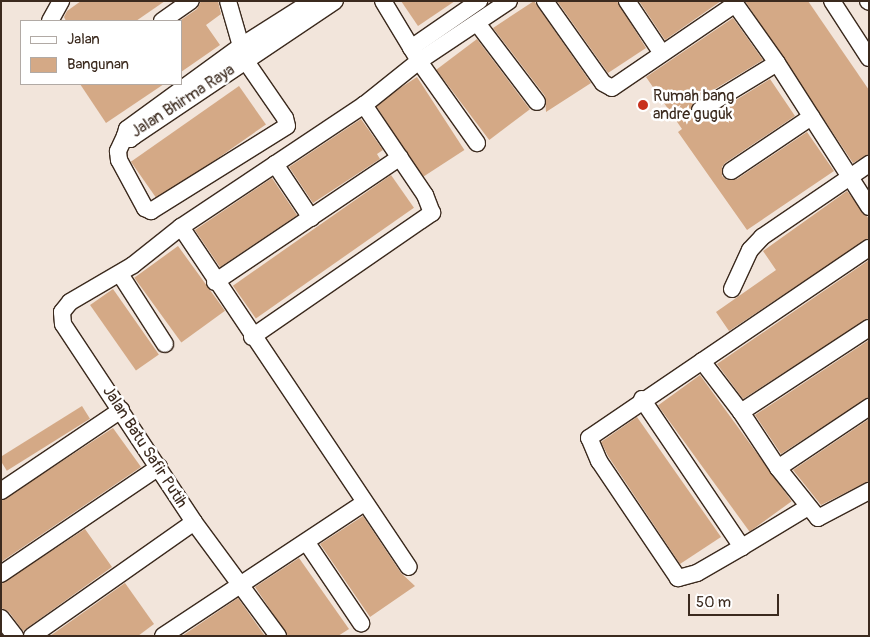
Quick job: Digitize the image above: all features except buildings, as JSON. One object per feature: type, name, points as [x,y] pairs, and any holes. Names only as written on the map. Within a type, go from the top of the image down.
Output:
[{"type":"street","points":[[51,20],[61,1]]},
{"type":"street","points":[[163,20],[191,1]]},
{"type":"street","points":[[228,1],[243,53]]},
{"type":"street","name":"Jalan Bhirma Raya","points":[[243,53],[287,126],[156,210],[144,208],[120,160],[118,151],[125,136],[130,139],[243,53],[312,1]]},
{"type":"street","name":"Jalan Bhirma Raya","points":[[243,53],[335,1]]},
{"type":"street","points":[[383,1],[415,54],[478,143]]},
{"type":"street","points":[[165,344],[120,274],[181,227],[364,104],[415,54],[478,1]]},
{"type":"street","points":[[415,54],[478,23],[509,1]]},
{"type":"street","points":[[545,1],[607,87],[612,88],[661,52],[734,3],[777,63],[869,207]]},
{"type":"street","points":[[627,1],[661,52]]},
{"type":"street","points":[[832,1],[869,58]]},
{"type":"street","points":[[478,23],[537,102]]},
{"type":"street","points":[[700,110],[777,63]]},
{"type":"street","points":[[252,337],[432,213],[426,195],[364,104]]},
{"type":"street","points":[[731,171],[811,117]]},
{"type":"street","points":[[216,282],[400,157]]},
{"type":"street","points":[[275,164],[311,218]]},
{"type":"street","points":[[732,288],[757,242],[869,164]]},
{"type":"street","points":[[181,227],[252,337],[364,504],[409,567]]},
{"type":"street","points":[[808,507],[697,573],[682,579],[676,577],[588,443],[592,433],[702,362],[869,248]]},
{"type":"street","name":"Jalan Batu Safir Putih","points":[[120,274],[70,302],[61,318],[194,522],[278,636]]},
{"type":"street","points":[[741,412],[869,328]]},
{"type":"street","points":[[702,362],[741,412],[778,468],[808,507],[821,518],[869,491]]},
{"type":"street","points":[[642,399],[742,547]]},
{"type":"street","points":[[778,468],[869,407]]},
{"type":"street","points":[[1,491],[121,410]]},
{"type":"street","points":[[1,574],[158,467]]},
{"type":"street","points":[[163,636],[364,504]]},
{"type":"street","points":[[32,636],[194,522]]},
{"type":"street","points":[[307,543],[361,624]]},
{"type":"street","points":[[1,618],[15,636]]},
{"type":"place","name":"Rumah bang andre guguk","points":[[643,105]]}]
